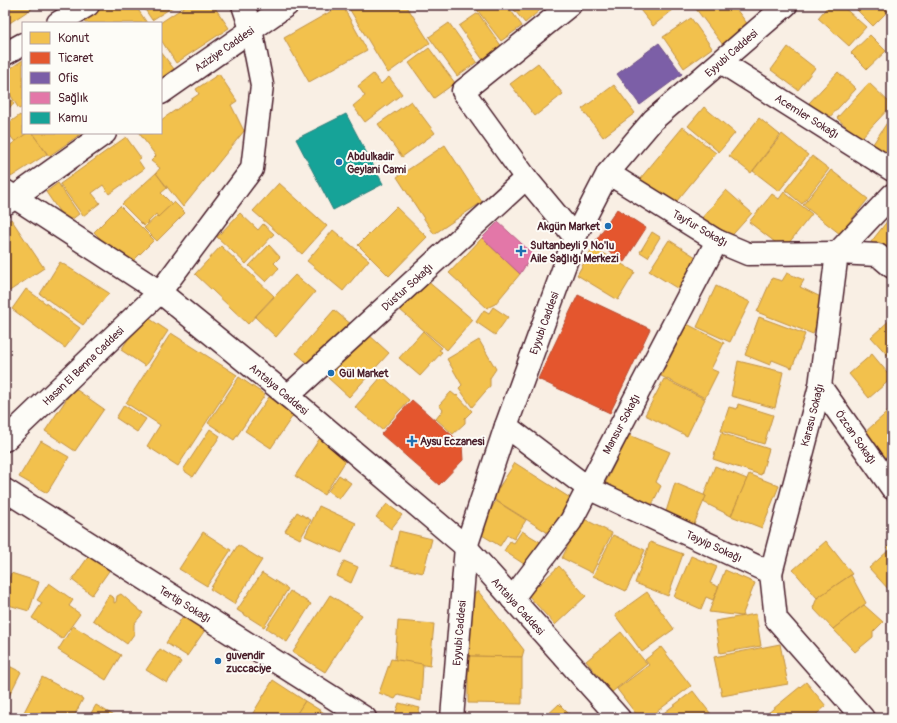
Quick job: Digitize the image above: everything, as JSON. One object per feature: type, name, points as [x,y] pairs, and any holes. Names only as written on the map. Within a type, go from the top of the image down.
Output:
[{"type":"street","points":[[60,22],[88,5]]},
{"type":"street","points":[[160,292],[252,169],[262,85],[250,29],[243,5]]},
{"type":"street","name":"Aziziye Caddesi","points":[[162,92],[250,29],[287,5]]},
{"type":"street","points":[[570,5],[463,91],[526,178],[575,237]]},
{"type":"street","name":"Eyyubi Caddesi","points":[[456,712],[466,547],[506,426],[575,237],[608,173],[653,120],[786,5]]},
{"type":"street","points":[[5,54],[22,45]]},
{"type":"street","name":"Acemler Sokağı","points":[[721,62],[892,170]]},
{"type":"street","points":[[8,197],[103,134]]},
{"type":"street","name":"Tayfur Sokağı","points":[[608,173],[717,240],[748,254],[837,253],[878,255],[892,267]]},
{"type":"street","name":"Düstur Sokağı","points":[[288,396],[526,178]]},
{"type":"street","points":[[837,253],[892,195]]},
{"type":"street","name":"Antalya Caddesi","points":[[8,197],[160,292],[288,396],[466,547],[619,718]]},
{"type":"street","name":"Mansur Sokağı","points":[[512,599],[571,521],[717,240]]},
{"type":"street","name":"Karasu Sokağı","points":[[771,573],[820,386],[837,253]]},
{"type":"street","name":"Hasan El Benna Caddesi","points":[[6,442],[160,292]]},
{"type":"street","name":"Özcan Sokağı","points":[[820,386],[892,488]]},
{"type":"street","name":"Tayyip Sokağı","points":[[506,426],[588,488],[771,573]]},
{"type":"street","name":"Tertip Sokağı","points":[[5,490],[365,718]]},
{"type":"street","points":[[771,573],[776,619],[863,718]]},
{"type":"building: Konut","points":[[5,5],[37,5],[5,26]]},
{"type":"building: Konut","points":[[107,5],[135,5],[146,22],[85,22],[84,20]]},
{"type":"building: Konut","points":[[142,5],[176,5],[152,20]]},
{"type":"building: Konut","points":[[187,5],[213,5],[229,28],[176,63],[162,42],[162,22]]},
{"type":"building: Konut","points":[[342,5],[367,50],[309,82],[284,38]]},
{"type":"building: Konut","points":[[347,5],[406,5],[430,43],[388,73]]},
{"type":"building: Konut","points":[[478,5],[507,5],[522,26],[501,41],[475,7]]},
{"type":"building: Konut","points":[[510,5],[546,5],[525,23]]},
{"type":"building: Konut","points":[[636,5],[679,5],[653,26]]},
{"type":"building: Konut","points":[[702,5],[733,5],[749,26],[723,45],[696,9]]},
{"type":"building: Konut","points":[[829,5],[841,5],[866,27],[849,46],[818,18]]},
{"type":"building: Konut","points":[[852,5],[882,5],[888,11],[873,26]]},
{"type":"building: Konut","points":[[478,13],[502,47],[483,60],[459,26]]},
{"type":"building: Konut","points":[[691,18],[712,48],[684,68],[663,37]]},
{"type":"building: Konut","points":[[449,23],[477,62],[457,76],[429,37]]},
{"type":"building: Konut","points":[[870,35],[886,51],[867,69],[851,53]]},
{"type":"building: Konut","points":[[788,47],[815,68],[798,90],[771,70]]},
{"type":"building: Konut","points":[[429,48],[455,83],[434,98],[409,63]]},
{"type":"building: Konut","points":[[162,53],[174,69],[162,78]]},
{"type":"building: Konut","points":[[22,61],[22,108],[19,109],[5,86],[5,72]]},
{"type":"building: Konut","points":[[538,63],[563,94],[535,116],[510,84]]},
{"type":"building: Konut","points":[[838,72],[856,89],[827,120],[809,103]]},
{"type":"building: Konut","points":[[219,74],[237,101],[231,105],[244,131],[183,207],[156,173],[160,168],[151,161],[156,156],[140,134],[162,134],[162,119],[199,94],[196,89]]},
{"type":"building: Konut","points":[[373,74],[381,84],[389,77],[402,94],[365,122],[353,106],[365,96],[358,86]]},
{"type":"building: Konut","points":[[869,83],[892,105],[860,139],[837,118]]},
{"type":"building: Konut","points":[[614,85],[635,113],[603,137],[582,109]]},
{"type":"building: Konut","points":[[5,92],[14,104],[5,111]]},
{"type":"building: Konut","points":[[411,101],[435,133],[402,157],[378,124]]},
{"type":"building: Konut","points":[[704,107],[735,133],[719,152],[688,126]]},
{"type":"building: Konut","points":[[20,115],[22,117],[22,134],[26,134],[15,142],[5,129],[5,126]]},
{"type":"building: Konut","points":[[892,115],[892,157],[873,144]]},
{"type":"building: Konut","points":[[759,118],[780,135],[751,173],[729,156]]},
{"type":"building: Konut","points":[[683,127],[716,153],[672,207],[639,180]]},
{"type":"building: Konut","points":[[26,134],[33,134],[47,154],[11,177],[5,169],[5,141],[9,146]]},
{"type":"building: Konut","points":[[33,134],[81,134],[49,156]]},
{"type":"building: Konut","points":[[782,134],[808,155],[779,191],[753,171]]},
{"type":"building: Konut","points":[[126,137],[141,158],[138,160],[144,169],[109,194],[103,185],[92,193],[100,203],[83,216],[60,184]]},
{"type":"building: Konut","points":[[445,145],[482,202],[434,234],[397,177]]},
{"type":"building: Konut","points":[[812,156],[829,169],[802,204],[785,190]]},
{"type":"building: Konut","points":[[831,170],[868,199],[840,234],[803,205]]},
{"type":"building: Konut","points":[[156,173],[167,188],[161,193],[172,204],[158,217],[156,214],[144,226],[122,204]]},
{"type":"building: Konut","points":[[58,183],[79,214],[67,223],[46,192]]},
{"type":"building: Konut","points":[[279,183],[327,226],[302,254],[253,211]]},
{"type":"building: Konut","points":[[726,190],[752,213],[726,242],[701,219]]},
{"type":"building: Konut","points":[[784,192],[812,214],[784,249],[749,222],[772,194],[779,199]]},
{"type":"building: Konut","points":[[174,202],[185,213],[157,241],[144,228]]},
{"type":"building: Konut","points":[[120,206],[154,240],[128,266],[94,232]]},
{"type":"building: Konut","points":[[396,207],[427,237],[389,276],[358,245]]},
{"type":"building: Konut","points":[[240,213],[258,230],[263,224],[274,234],[246,264],[217,237]]},
{"type":"building: Konut","points":[[892,215],[892,258],[871,242]]},
{"type":"building: Konut","points":[[11,219],[44,268],[5,294],[5,223]]},
{"type":"building: Konut","points":[[333,230],[369,260],[343,291],[307,261]]},
{"type":"building: Konut","points":[[652,232],[660,237],[648,257],[640,252]]},
{"type":"building: Konut","points":[[482,238],[520,274],[495,304],[487,308],[449,273]]},
{"type":"building: Konut","points":[[669,240],[699,259],[680,290],[649,271]]},
{"type":"building: Konut","points":[[269,245],[280,257],[274,263],[279,268],[266,282],[249,266]]},
{"type":"building: Konut","points":[[221,246],[274,296],[248,324],[195,274]]},
{"type":"building: Konut","points":[[593,247],[635,272],[618,300],[577,275]]},
{"type":"building: Konut","points":[[60,262],[109,293],[83,325],[40,294]]},
{"type":"building: Konut","points":[[787,273],[804,280],[800,287],[825,299],[813,334],[757,312],[772,278],[782,281]]},
{"type":"building: Konut","points":[[295,275],[315,292],[276,337],[255,317]]},
{"type":"building: Konut","points":[[426,280],[473,320],[447,350],[400,310]]},
{"type":"building: Konut","points":[[716,286],[750,302],[730,342],[697,327]]},
{"type":"building: Konut","points":[[26,289],[80,328],[65,348],[12,309]]},
{"type":"building: Konut","points":[[493,307],[508,317],[495,335],[476,322],[484,310],[489,313]]},
{"type":"building: Konut","points":[[334,310],[352,325],[313,368],[296,353]]},
{"type":"building: Konut","points":[[144,315],[168,331],[145,366],[121,350]]},
{"type":"building: Konut","points":[[759,317],[805,334],[792,368],[772,360],[770,365],[745,355]]},
{"type":"building: Konut","points":[[892,318],[892,360],[871,337]]},
{"type":"building: Konut","points":[[687,324],[724,343],[711,369],[718,372],[705,398],[661,376]]},
{"type":"building: Konut","points":[[423,331],[442,348],[439,350],[442,352],[420,376],[399,358]]},
{"type":"building: Konut","points":[[171,333],[237,375],[178,466],[147,446],[160,425],[126,403]]},
{"type":"building: Konut","points":[[368,334],[389,353],[349,397],[328,378]]},
{"type":"building: Konut","points":[[479,340],[496,369],[490,378],[490,386],[472,407],[459,388],[462,385],[447,359]]},
{"type":"building: Konut","points":[[872,354],[892,378],[869,398],[849,374]]},
{"type":"building: Konut","points":[[738,361],[783,372],[775,408],[731,396]]},
{"type":"building: Konut","points":[[382,376],[409,400],[382,430],[355,407]]},
{"type":"building: Konut","points":[[239,377],[265,395],[234,440],[208,423]]},
{"type":"building: Konut","points":[[664,379],[705,399],[687,436],[645,415]]},
{"type":"building: Konut","points":[[74,388],[104,409],[75,451],[45,431]]},
{"type":"building: Konut","points":[[451,392],[456,396],[457,395],[472,411],[465,418],[465,423],[453,434],[436,419],[443,410],[439,405]]},
{"type":"building: Konut","points":[[5,393],[10,398],[5,404]]},
{"type":"building: Konut","points":[[269,397],[294,414],[271,448],[245,431]]},
{"type":"building: Konut","points":[[738,404],[773,415],[764,444],[721,431],[729,407],[737,409]]},
{"type":"building: Konut","points":[[124,405],[146,419],[137,432],[116,418]]},
{"type":"building: Konut","points":[[892,408],[892,460],[890,462],[864,433]]},
{"type":"building: Konut","points":[[210,429],[220,436],[193,477],[183,470]]},
{"type":"building: Konut","points":[[721,433],[769,449],[761,475],[713,459]]},
{"type":"building: Konut","points":[[629,435],[670,452],[656,482],[661,486],[650,509],[602,490]]},
{"type":"building: Konut","points":[[320,438],[348,457],[324,495],[295,476]]},
{"type":"building: Konut","points":[[41,441],[69,457],[47,493],[19,477]]},
{"type":"building: Konut","points":[[515,463],[575,501],[553,536],[492,498]]},
{"type":"building: Konut","points":[[715,466],[747,479],[731,516],[703,502],[706,496],[704,495]]},
{"type":"building: Konut","points":[[749,474],[779,486],[762,528],[731,516]]},
{"type":"building: Konut","points":[[339,475],[351,483],[339,499],[328,491]]},
{"type":"building: Konut","points":[[675,483],[706,496],[692,529],[664,518]]},
{"type":"building: Konut","points":[[496,501],[526,520],[514,539],[507,535],[500,546],[477,532]]},
{"type":"building: Konut","points":[[387,504],[402,515],[391,529],[376,517]]},
{"type":"building: Konut","points":[[319,506],[356,523],[342,553],[305,536]]},
{"type":"building: Konut","points":[[297,512],[311,520],[300,539],[285,531]]},
{"type":"building: Konut","points":[[582,518],[612,533],[592,573],[562,558]]},
{"type":"building: Konut","points":[[399,531],[432,539],[423,573],[391,566]]},
{"type":"building: Konut","points":[[522,531],[542,543],[527,566],[504,551],[510,541],[514,543]]},
{"type":"building: Konut","points":[[203,532],[231,550],[207,586],[179,569]]},
{"type":"building: Konut","points":[[613,535],[645,550],[626,591],[593,576]]},
{"type":"building: Konut","points":[[826,541],[852,574],[817,598],[793,570]]},
{"type":"building: Konut","points":[[650,542],[683,554],[668,596],[635,583]]},
{"type":"building: Konut","points":[[892,542],[892,589],[890,591],[869,568],[889,550],[887,547]]},
{"type":"building: Konut","points":[[238,545],[262,560],[234,604],[210,589]]},
{"type":"building: Konut","points":[[91,553],[111,568],[92,595],[72,580]]},
{"type":"building: Konut","points":[[691,556],[717,567],[710,583],[719,587],[713,600],[706,597],[701,609],[674,597]]},
{"type":"building: Konut","points":[[344,561],[358,567],[351,583],[337,576]]},
{"type":"building: Konut","points":[[559,566],[586,596],[555,625],[528,595]]},
{"type":"building: Konut","points":[[725,570],[755,583],[742,616],[709,612]]},
{"type":"building: Konut","points":[[11,573],[39,582],[29,611],[5,604],[5,591]]},
{"type":"building: Konut","points":[[262,573],[288,589],[264,627],[237,610]]},
{"type":"building: Konut","points":[[851,575],[866,603],[833,629],[813,608],[817,598]]},
{"type":"building: Konut","points":[[49,583],[73,600],[69,606],[80,614],[62,639],[32,618],[42,603],[37,600]]},
{"type":"building: Konut","points":[[290,591],[311,604],[287,642],[266,628]]},
{"type":"building: Konut","points":[[478,591],[524,650],[522,657],[468,656],[469,598]]},
{"type":"building: Konut","points":[[647,592],[674,629],[642,652],[615,615]]},
{"type":"building: Konut","points":[[121,594],[143,613],[134,624],[134,634],[127,644],[93,620],[109,595],[114,598],[114,603],[116,602],[117,596]]},
{"type":"building: Konut","points":[[330,595],[362,615],[325,672],[293,652]]},
{"type":"building: Konut","points":[[864,605],[883,622],[873,632],[873,637],[855,652],[833,629]]},
{"type":"building: Konut","points":[[756,614],[761,646],[720,653],[715,621]]},
{"type":"building: Konut","points":[[183,616],[205,630],[187,656],[166,643]]},
{"type":"building: Konut","points":[[398,621],[434,624],[430,666],[395,660]]},
{"type":"building: Konut","points":[[73,626],[121,655],[106,680],[58,650]]},
{"type":"building: Konut","points":[[621,632],[647,664],[612,692],[586,661]]},
{"type":"building: Konut","points":[[780,644],[788,684],[722,696],[714,657]]},
{"type":"building: Konut","points":[[661,647],[691,686],[648,718],[639,718],[617,689],[649,665],[645,660]]},
{"type":"building: Konut","points":[[160,649],[181,662],[167,683],[146,670]]},
{"type":"building: Konut","points":[[468,656],[522,657],[522,704],[468,703]]},
{"type":"building: Konut","points":[[391,659],[423,664],[421,701],[398,695],[395,699],[379,693]]},
{"type":"building: Konut","points":[[5,664],[21,672],[5,704]]},
{"type":"building: Konut","points":[[42,677],[83,699],[73,718],[21,718]]},
{"type":"building: Konut","points":[[273,680],[305,701],[294,718],[250,718]]},
{"type":"building: Konut","points":[[806,682],[826,706],[812,718],[762,718]]},
{"type":"building: Konut","points":[[693,691],[714,718],[657,718]]},
{"type":"building: Konut","points":[[305,701],[326,714],[324,718],[294,718]]},
{"type":"building: Konut","points":[[399,703],[420,708],[417,718],[394,718]]},
{"type":"building: Konut","points":[[559,704],[573,718],[544,718]]},
{"type":"building: Konut","points":[[96,705],[118,718],[88,718]]},
{"type":"building: Ticaret","points":[[617,209],[646,228],[624,262],[595,242]]},
{"type":"building: Ticaret","points":[[578,295],[650,329],[610,413],[538,379]]},
{"type":"building: Ticaret","points":[[412,400],[462,444],[463,460],[439,485],[381,434]]},
{"type":"building: Ofis","points":[[659,43],[682,74],[640,105],[617,74]]},
{"type":"building: Sağlık","points":[[498,222],[533,254],[520,274],[482,238]]},
{"type":"building: Kamu","name":"Abdulkadir Geylani Cami","points":[[346,114],[383,184],[333,210],[296,139]]},
{"type":"place","name":"Abdulkadir Geylani Cami","points":[[339,162]]},
{"type":"place","name":"Akgün Market","points":[[608,226]]},
{"type":"place","name":"Sultanbeyli 9 No'lu Aile Sağlığı Merkezi","points":[[521,251]]},
{"type":"place","name":"Gül Market","points":[[331,373]]},
{"type":"place","name":"Aysu Eczanesi","points":[[412,441]]},
{"type":"place","name":"guvendir zuccaciye","points":[[218,661]]}]
